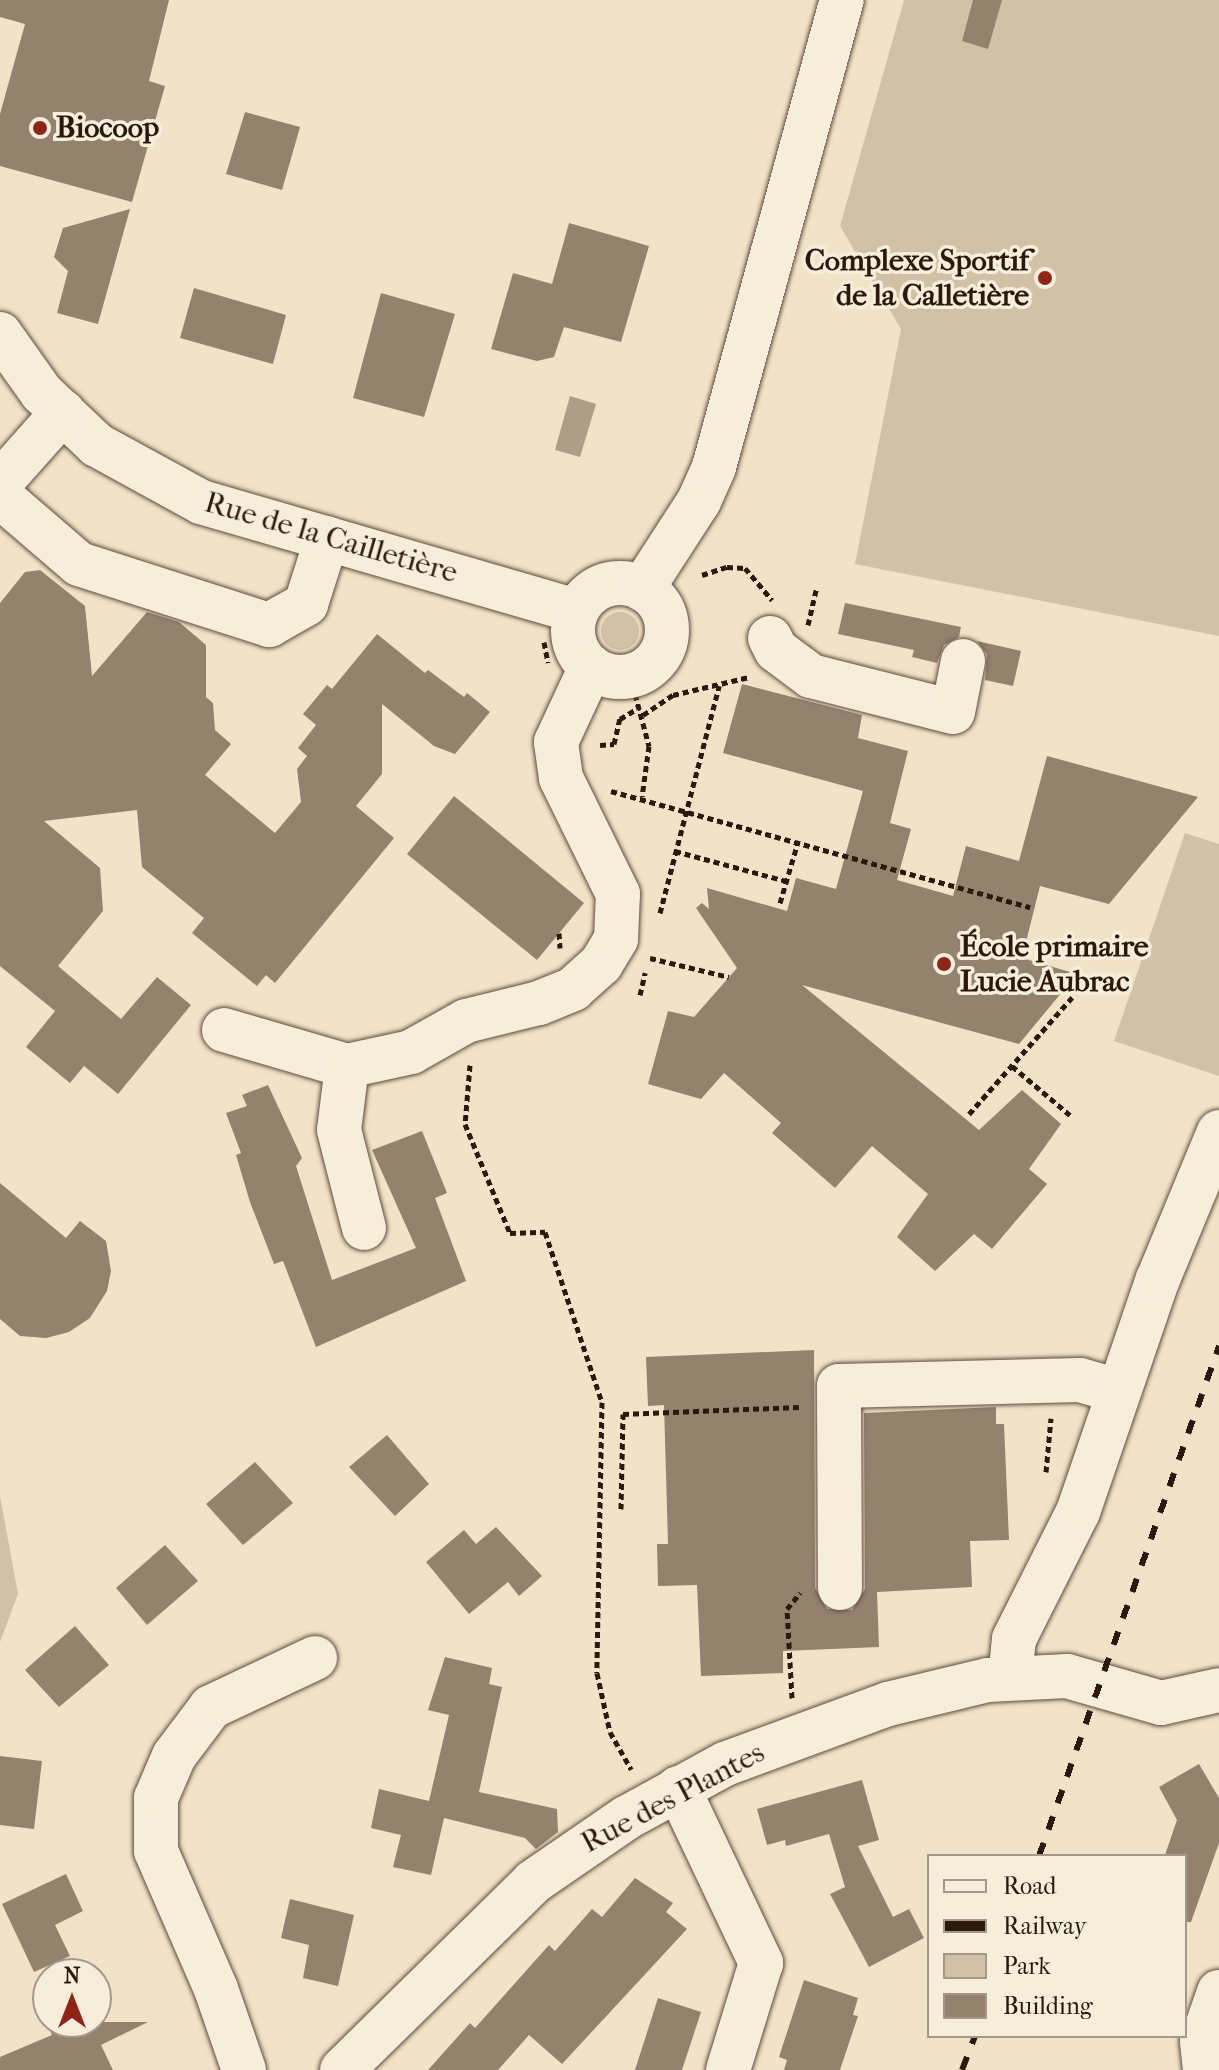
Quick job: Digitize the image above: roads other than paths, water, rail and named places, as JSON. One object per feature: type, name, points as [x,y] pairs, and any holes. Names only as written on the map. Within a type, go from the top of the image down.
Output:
[{"type":"street","points":[[642,589],[699,501],[714,467],[842,0]]},
{"type":"street","name":"Rue de la Cailletière","points":[[0,334],[42,393],[97,445],[201,502],[577,611]]},
{"type":"street","points":[[0,483],[63,412]]},
{"type":"street","points":[[0,496],[79,564],[269,625],[306,604],[327,538]]},
{"type":"street","points":[[605,586],[642,589],[665,617],[662,652],[635,675],[612,676],[591,667],[576,648],[577,611],[605,586]]},
{"type":"street","points":[[778,638],[776,650],[811,676],[953,712],[963,661]]},
{"type":"street","points":[[224,1030],[347,1066],[411,1052],[466,1021],[573,989],[601,964],[616,939],[618,894],[561,778],[556,742],[591,667]]},
{"type":"street","points":[[347,1066],[339,1130],[364,1228]]},
{"type":"street","points":[[1010,1677],[1014,1639],[1078,1512],[1158,1279],[1219,1132]]},
{"type":"street","points":[[840,1588],[839,1386],[1080,1380],[1118,1391]]},
{"type":"street","points":[[244,2070],[216,1989],[156,1851],[156,1798],[174,1756],[211,1707],[315,1658]]},
{"type":"street","name":"Rue des Plantes","points":[[342,2070],[533,1882],[665,1796],[801,1734],[903,1700],[1010,1677],[1067,1676],[1161,1703],[1219,1690]]},
{"type":"street","points":[[665,1796],[761,1963],[728,2070]]},
{"type":"street","points":[[1205,2070],[1202,2041],[1219,1992]]},
{"type":"railway","points":[[1040,1854],[1219,1346]]},
{"type":"railway","points":[[962,2070],[974,2038]]},
{"type":"place","name":"Biocoop","points":[[40,128]]},
{"type":"place","name":"Complexe Sportif de la Calletière","points":[[1045,278]]},
{"type":"place","name":"École primaire Lucie Aubrac","points":[[944,964]]}]
